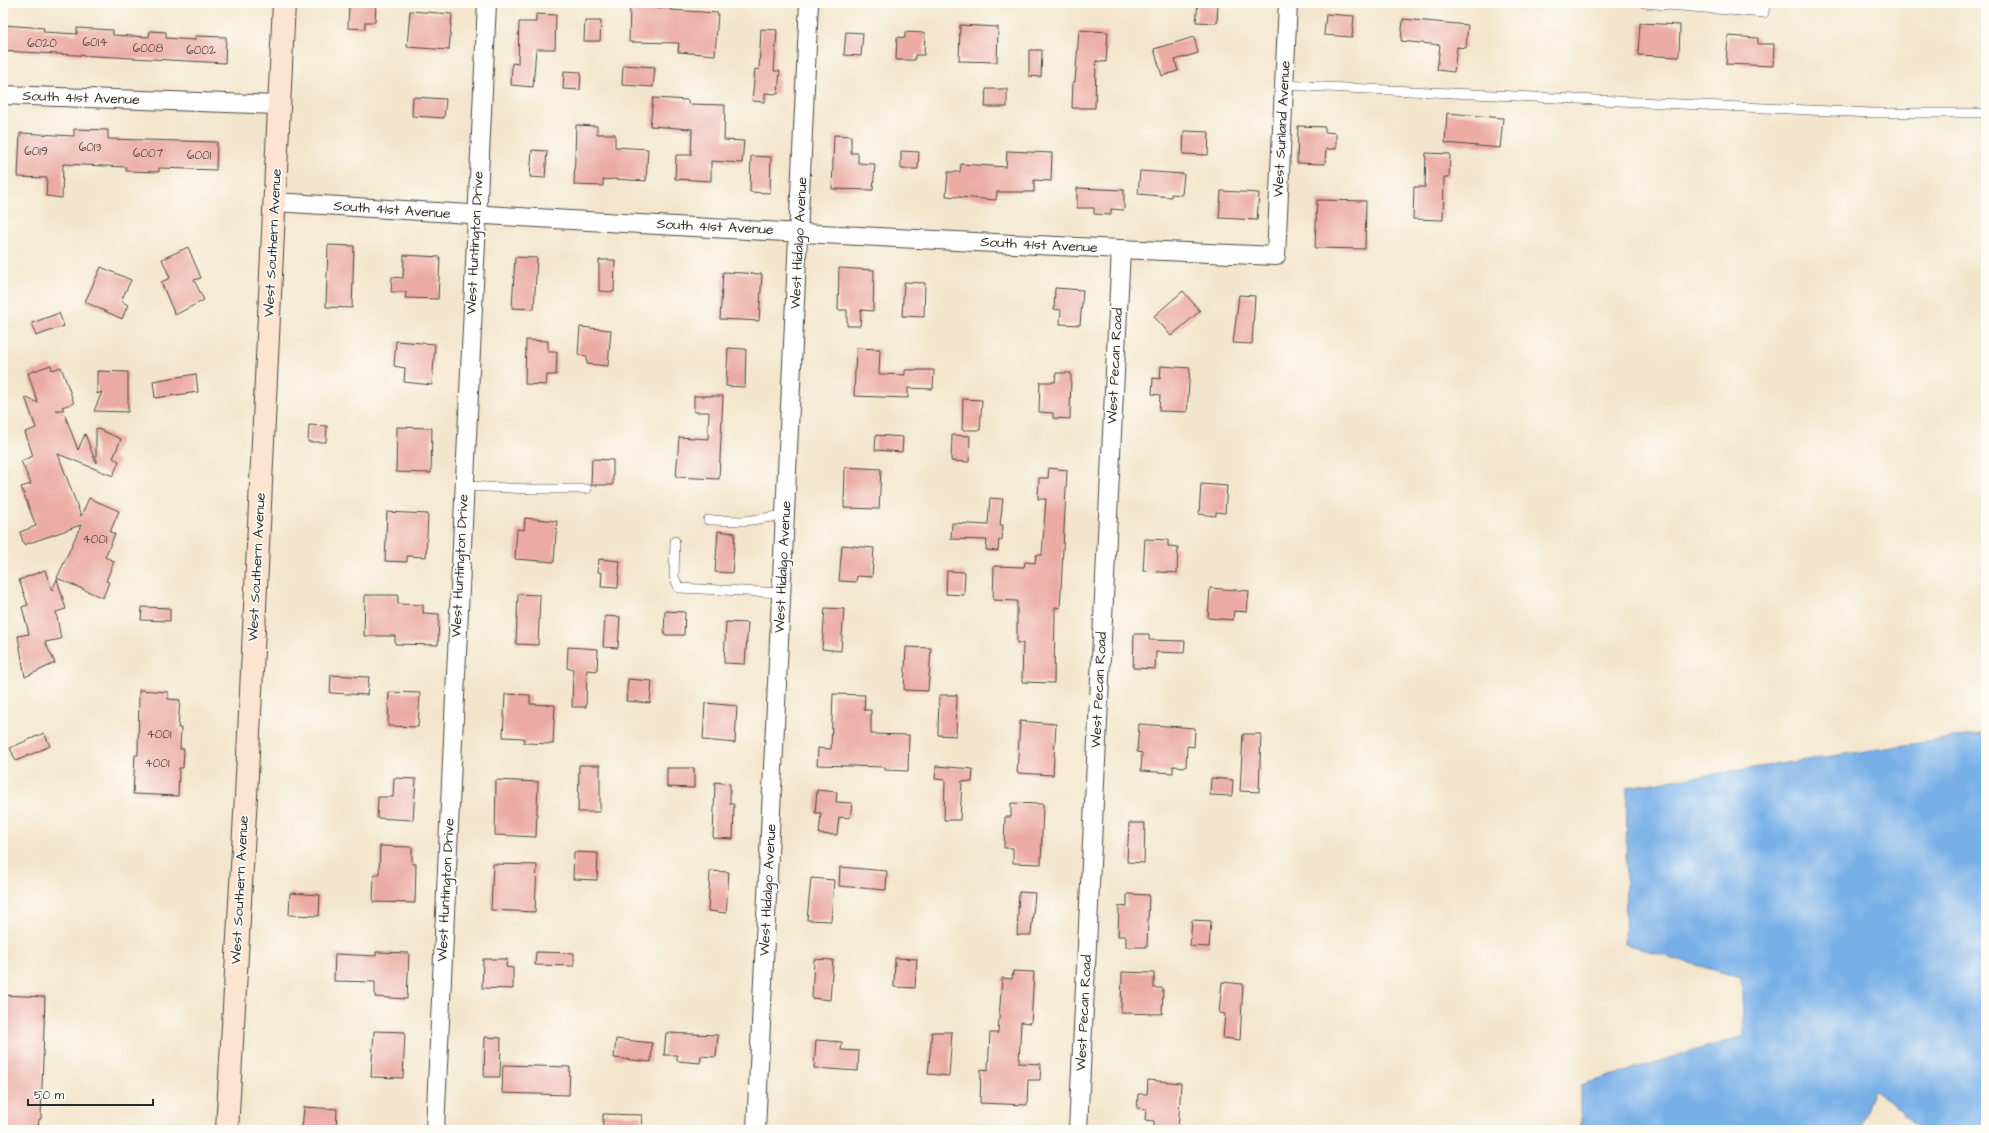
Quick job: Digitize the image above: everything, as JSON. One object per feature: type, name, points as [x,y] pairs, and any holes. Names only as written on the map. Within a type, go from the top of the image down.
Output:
[{"type":"main road","name":"West Southern Avenue","points":[[227,1130],[284,3]]},
{"type":"street","name":"West Huntington Drive","points":[[435,1130],[476,215],[487,3]]},
{"type":"street","name":"West Hidalgo Avenue","points":[[756,1130],[800,232],[809,3]]},
{"type":"street","name":"West Sunland Avenue","points":[[1276,256],[1288,3]]},
{"type":"street","name":"South 41st Avenue","points":[[3,96],[279,106]]},
{"type":"street","name":"South 41st Avenue","points":[[275,202],[476,215],[1276,256]]},
{"type":"street","name":"West Pecan Road","points":[[1078,1130],[1121,249]]},
{"type":"lane","points":[[1644,3],[1764,13],[1765,3]]},
{"type":"lane","points":[[1283,85],[1871,113],[1986,113]]},
{"type":"lane","points":[[464,486],[531,489],[586,489]]},
{"type":"lane","points":[[708,520],[744,521],[786,516]]},
{"type":"lane","points":[[675,541],[674,577],[679,588],[782,593]]},
{"type":"water","points":[[1986,733],[1986,1130],[1921,1130],[1874,1088],[1860,1130],[1581,1130],[1581,1085],[1744,1036],[1741,978],[1625,944],[1627,787]]},
{"type":"building","points":[[349,3],[376,3],[375,22],[365,22],[365,29],[348,28]]},
{"type":"building","points":[[1198,3],[1218,3],[1217,23],[1196,22]]},
{"type":"building","points":[[630,7],[670,8],[670,10],[718,13],[715,55],[678,52],[679,43],[629,42]]},
{"type":"building","points":[[410,11],[452,14],[449,50],[407,47]]},
{"type":"building","points":[[536,14],[556,15],[555,49],[536,49],[533,87],[511,85],[512,63],[518,64],[519,22],[536,22]]},
{"type":"building","points":[[1326,14],[1354,16],[1352,37],[1324,35]]},
{"type":"building","points":[[1403,19],[1468,25],[1466,48],[1457,47],[1454,72],[1437,70],[1440,45],[1401,41]]},
{"type":"building","points":[[585,21],[601,21],[600,41],[584,41]]},
{"type":"building","points":[[1640,23],[1680,25],[1679,57],[1638,55]]},
{"type":"building","points":[[3,25],[44,28],[43,32],[77,34],[77,28],[113,30],[113,35],[149,37],[150,31],[166,32],[166,38],[195,40],[195,36],[226,37],[225,63],[3,51]]},
{"type":"building","points":[[960,25],[998,27],[997,62],[959,61]]},
{"type":"building","points":[[761,29],[777,30],[774,71],[780,71],[778,94],[765,93],[765,102],[752,101],[755,69],[759,70]]},
{"type":"building","points":[[1079,30],[1108,32],[1106,62],[1096,61],[1095,108],[1072,108],[1073,82],[1075,82]]},
{"type":"building","points":[[846,32],[863,33],[861,56],[844,55]]},
{"type":"building","points":[[905,32],[925,33],[924,55],[915,55],[915,60],[896,60],[897,37],[905,38]]},
{"type":"building","points":[[1728,36],[1758,38],[1758,44],[1774,44],[1773,66],[1726,64]]},
{"type":"building","points":[[1194,37],[1198,53],[1175,60],[1178,71],[1162,76],[1154,49]]},
{"type":"building","points":[[1029,50],[1042,50],[1041,77],[1029,76]]},
{"type":"building","points":[[623,65],[655,67],[653,87],[622,85]]},
{"type":"building","points":[[564,71],[581,72],[580,90],[563,89]]},
{"type":"building","points":[[986,89],[1007,89],[1007,107],[985,107]]},
{"type":"building","points":[[413,97],[446,99],[444,118],[412,116]]},
{"type":"building","points":[[653,98],[688,100],[688,104],[725,105],[724,140],[744,141],[742,163],[711,161],[711,181],[675,179],[676,155],[691,155],[692,129],[650,126]]},
{"type":"building","points":[[1447,113],[1503,118],[1500,148],[1445,143]]},
{"type":"building","points":[[576,125],[597,126],[597,134],[615,134],[615,147],[648,149],[646,181],[614,179],[603,180],[603,186],[574,185]]},
{"type":"building","points":[[1298,126],[1325,127],[1325,132],[1336,133],[1336,149],[1326,149],[1325,164],[1297,163]]},
{"type":"building","points":[[74,129],[108,130],[108,139],[217,142],[216,170],[159,168],[159,172],[126,171],[126,167],[63,164],[62,198],[46,196],[47,178],[18,177],[20,133],[74,136]]},
{"type":"building","points":[[1184,131],[1209,132],[1208,155],[1183,154]]},
{"type":"building","points":[[834,135],[851,136],[851,153],[858,153],[858,163],[875,164],[873,190],[832,189]]},
{"type":"building","points":[[532,150],[547,151],[545,178],[530,177]]},
{"type":"building","points":[[901,151],[919,152],[918,169],[901,169]]},
{"type":"building","points":[[1007,151],[1052,153],[1051,181],[1034,180],[1034,192],[997,192],[996,200],[946,196],[948,172],[960,172],[961,164],[1006,167]]},
{"type":"building","points":[[1426,153],[1450,154],[1449,177],[1444,177],[1443,220],[1413,219],[1414,187],[1425,187]]},
{"type":"building","points":[[751,156],[771,157],[770,193],[750,192]]},
{"type":"building","points":[[1140,171],[1184,174],[1182,195],[1171,194],[1171,197],[1138,194]]},
{"type":"building","points":[[1077,188],[1124,190],[1124,210],[1111,209],[1111,215],[1094,214],[1094,208],[1077,208]]},
{"type":"building","points":[[1221,191],[1259,193],[1257,220],[1219,218]]},
{"type":"building","points":[[1317,200],[1366,201],[1365,249],[1315,248]]},
{"type":"building","points":[[328,245],[354,246],[352,308],[326,307]]},
{"type":"building","points":[[188,247],[201,278],[194,280],[204,300],[175,315],[161,282],[170,278],[162,259]]},
{"type":"building","points":[[404,255],[440,257],[438,299],[405,298],[406,292],[391,292],[392,277],[403,278]]},
{"type":"building","points":[[515,257],[537,258],[534,309],[512,308]]},
{"type":"building","points":[[599,260],[615,260],[614,292],[599,291]]},
{"type":"building","points":[[101,267],[131,280],[121,301],[128,305],[122,319],[85,302]]},
{"type":"building","points":[[839,268],[874,270],[873,311],[861,310],[860,326],[847,326],[847,310],[838,310]]},
{"type":"building","points":[[723,272],[762,274],[759,321],[720,319]]},
{"type":"building","points":[[904,282],[925,283],[924,317],[902,316]]},
{"type":"building","points":[[1055,288],[1083,290],[1080,325],[1060,324],[1061,310],[1054,309]]},
{"type":"building","points":[[1183,291],[1200,311],[1171,336],[1154,316]]},
{"type":"building","points":[[1239,295],[1255,296],[1252,344],[1233,343]]},
{"type":"building","points":[[59,313],[64,326],[36,336],[32,323]]},
{"type":"building","points":[[580,327],[611,330],[608,366],[587,364],[587,356],[578,355]]},
{"type":"building","points":[[526,340],[548,341],[548,352],[557,352],[556,375],[547,375],[546,385],[525,384]]},
{"type":"building","points":[[396,341],[435,344],[432,385],[404,382],[405,368],[394,366]]},
{"type":"building","points":[[728,348],[746,349],[745,387],[726,386]]},
{"type":"building","points":[[856,348],[880,349],[879,374],[905,375],[905,370],[934,370],[933,389],[908,388],[908,398],[854,396]]},
{"type":"building","points":[[51,365],[52,370],[61,367],[74,403],[62,407],[64,410],[55,410],[65,415],[78,450],[85,434],[96,463],[96,428],[121,439],[113,458],[119,461],[113,476],[58,454],[81,516],[89,498],[119,511],[110,532],[115,534],[105,557],[114,561],[106,581],[109,582],[103,598],[57,578],[81,525],[24,545],[20,532],[36,526],[21,487],[31,484],[21,461],[33,456],[25,432],[36,428],[25,397],[38,403],[28,373]]},
{"type":"building","points":[[1161,366],[1190,368],[1187,412],[1159,411],[1160,395],[1152,394],[1153,378],[1160,379]]},
{"type":"building","points":[[97,371],[128,372],[128,412],[94,411],[102,392],[97,394]]},
{"type":"building","points":[[1056,373],[1071,373],[1070,419],[1053,418],[1053,413],[1039,412],[1040,382],[1055,382]]},
{"type":"building","points":[[196,374],[198,392],[155,398],[153,381]]},
{"type":"building","points":[[694,396],[723,396],[719,479],[676,477],[679,437],[708,439],[709,412],[694,412]]},
{"type":"building","points":[[963,399],[982,400],[980,430],[962,430]]},
{"type":"building","points":[[309,425],[327,426],[326,442],[308,442]]},
{"type":"building","points":[[397,427],[432,428],[431,473],[396,472]]},
{"type":"building","points":[[876,435],[903,437],[902,452],[875,450]]},
{"type":"building","points":[[952,435],[970,436],[969,462],[951,461]]},
{"type":"building","points":[[592,459],[613,460],[613,485],[591,485]]},
{"type":"building","points":[[845,467],[881,469],[879,509],[844,508]]},
{"type":"building","points":[[1049,468],[1067,470],[1060,608],[1055,607],[1054,683],[1022,682],[1023,643],[1017,643],[1017,601],[993,600],[994,566],[1024,567],[1025,562],[1035,563],[1036,555],[1042,555],[1046,499],[1038,499],[1039,478],[1048,478]]},
{"type":"building","points":[[1201,484],[1227,486],[1225,513],[1216,512],[1216,516],[1199,514]]},
{"type":"building","points":[[990,498],[1003,499],[1000,525],[1003,525],[1002,540],[999,540],[998,551],[986,550],[987,540],[951,539],[952,523],[988,525]]},
{"type":"building","points":[[387,512],[428,514],[426,557],[407,556],[407,562],[385,561]]},
{"type":"building","points":[[525,518],[557,521],[554,562],[515,559],[517,529],[524,530]]},
{"type":"building","points":[[718,531],[735,533],[732,573],[715,572]]},
{"type":"building","points":[[1145,539],[1168,540],[1168,546],[1178,547],[1177,573],[1143,571]]},
{"type":"building","points":[[842,545],[874,548],[872,577],[857,576],[856,582],[839,581]]},
{"type":"building","points":[[599,559],[620,561],[618,588],[601,587],[602,573],[598,572]]},
{"type":"building","points":[[45,570],[52,591],[57,579],[66,609],[56,612],[61,639],[45,642],[55,663],[25,677],[18,636],[29,634],[22,607],[28,605],[19,580]]},
{"type":"building","points":[[947,571],[965,572],[964,595],[946,594]]},
{"type":"building","points":[[1210,588],[1249,591],[1247,612],[1234,611],[1233,620],[1208,618]]},
{"type":"building","points":[[518,594],[540,595],[538,645],[516,644]]},
{"type":"building","points":[[365,595],[398,595],[398,604],[423,605],[423,613],[439,614],[438,645],[395,644],[395,636],[364,636]]},
{"type":"building","points":[[142,607],[170,608],[170,621],[141,620]]},
{"type":"building","points":[[825,608],[844,609],[841,651],[822,649]]},
{"type":"building","points":[[665,611],[685,612],[684,635],[664,635]]},
{"type":"building","points":[[605,616],[620,617],[618,648],[603,647]]},
{"type":"building","points":[[726,622],[748,623],[745,664],[724,663]]},
{"type":"building","points":[[1134,634],[1149,634],[1149,640],[1185,641],[1184,653],[1156,652],[1155,669],[1133,668]]},
{"type":"building","points":[[568,647],[598,649],[597,671],[587,670],[586,707],[572,707],[573,669],[567,668]]},
{"type":"building","points":[[906,647],[931,648],[928,691],[904,690]]},
{"type":"building","points":[[331,675],[369,677],[367,695],[330,693]]},
{"type":"building","points":[[628,679],[652,681],[650,703],[626,701]]},
{"type":"building","points":[[139,690],[168,692],[168,699],[180,700],[178,728],[181,728],[180,749],[184,749],[183,768],[179,768],[178,796],[133,794],[135,755],[138,755]]},
{"type":"building","points":[[389,692],[420,693],[418,727],[388,726]]},
{"type":"building","points":[[505,694],[530,695],[530,704],[555,705],[553,744],[524,743],[524,738],[503,737]]},
{"type":"building","points":[[833,694],[865,695],[864,710],[871,710],[871,734],[909,735],[908,771],[885,770],[885,767],[817,765],[818,748],[831,749]]},
{"type":"building","points":[[939,695],[957,695],[956,736],[938,735]]},
{"type":"building","points":[[705,703],[737,706],[735,743],[703,740]]},
{"type":"building","points":[[1020,721],[1056,724],[1053,775],[1017,773]]},
{"type":"building","points":[[1139,724],[1195,728],[1194,747],[1187,746],[1186,767],[1173,766],[1173,773],[1141,771],[1142,753],[1137,752]]},
{"type":"building","points":[[44,733],[50,746],[16,761],[10,748]]},
{"type":"building","points":[[1243,734],[1261,734],[1259,792],[1240,791]]},
{"type":"building","points":[[579,765],[600,765],[600,812],[578,812]]},
{"type":"building","points":[[936,766],[973,769],[972,782],[962,781],[960,820],[944,820],[945,780],[935,779]]},
{"type":"building","points":[[667,768],[694,768],[694,788],[667,787]]},
{"type":"building","points":[[394,778],[416,779],[413,820],[377,818],[378,797],[393,797]]},
{"type":"building","points":[[1211,778],[1233,780],[1232,796],[1210,795]]},
{"type":"building","points":[[496,780],[538,782],[536,837],[495,835]]},
{"type":"building","points":[[715,782],[730,784],[730,804],[734,804],[733,839],[713,838]]},
{"type":"building","points":[[817,790],[837,792],[836,802],[852,803],[850,818],[839,817],[837,835],[819,834],[821,813],[815,813]]},
{"type":"building","points":[[1011,803],[1043,804],[1041,864],[1013,863],[1013,848],[1004,848],[1005,817],[1011,817]]},
{"type":"building","points":[[1129,823],[1145,823],[1144,863],[1127,862]]},
{"type":"building","points":[[380,846],[412,847],[412,864],[416,864],[415,903],[373,902],[374,875],[379,875]]},
{"type":"building","points":[[574,852],[598,853],[597,880],[573,879]]},
{"type":"building","points":[[493,864],[537,865],[535,912],[491,910]]},
{"type":"building","points":[[840,867],[887,871],[886,890],[839,886]]},
{"type":"building","points":[[710,871],[729,872],[726,913],[708,911]]},
{"type":"building","points":[[811,878],[834,880],[831,921],[807,920]]},
{"type":"building","points":[[1019,892],[1035,893],[1031,935],[1017,935]]},
{"type":"building","points":[[290,893],[320,895],[319,916],[289,915]]},
{"type":"building","points":[[1127,894],[1149,895],[1147,947],[1126,947],[1126,936],[1118,936],[1119,906],[1127,907]]},
{"type":"building","points":[[1192,920],[1211,921],[1209,947],[1190,946]]},
{"type":"building","points":[[376,952],[409,953],[407,999],[375,997],[375,982],[334,981],[335,954],[376,956]]},
{"type":"building","points":[[536,952],[574,953],[574,966],[535,965]]},
{"type":"building","points":[[895,958],[917,959],[915,988],[894,987]]},
{"type":"building","points":[[483,959],[507,959],[506,967],[513,968],[513,989],[482,988]]},
{"type":"building","points":[[814,959],[833,960],[830,1000],[812,998]]},
{"type":"building","points":[[1013,971],[1034,972],[1031,1023],[1021,1022],[1019,1063],[1041,1064],[1040,1080],[1028,1080],[1027,1105],[980,1103],[981,1069],[988,1070],[990,1033],[998,1033],[1002,978],[1012,979]]},
{"type":"building","points":[[1122,972],[1154,973],[1154,988],[1163,988],[1162,1014],[1121,1013]]},
{"type":"building","points":[[1222,982],[1243,984],[1240,1040],[1223,1038],[1225,1014],[1219,1013]]},
{"type":"building","points":[[3,995],[45,997],[41,1119],[39,1119],[38,1130],[3,1130]]},
{"type":"building","points":[[374,1031],[405,1032],[403,1078],[371,1077]]},
{"type":"building","points":[[932,1032],[952,1032],[949,1076],[928,1074]]},
{"type":"building","points":[[666,1033],[718,1035],[716,1057],[701,1056],[700,1063],[677,1061],[677,1055],[664,1055]]},
{"type":"building","points":[[485,1037],[501,1038],[500,1077],[484,1077]]},
{"type":"building","points":[[616,1039],[652,1043],[651,1062],[614,1058]]},
{"type":"building","points":[[816,1040],[842,1042],[841,1050],[859,1051],[858,1071],[814,1068]]},
{"type":"building","points":[[503,1065],[570,1067],[569,1095],[502,1093]]},
{"type":"building","points":[[1148,1080],[1181,1083],[1178,1130],[1154,1130],[1154,1121],[1145,1120],[1146,1109],[1137,1108],[1138,1094],[1147,1094]]},
{"type":"building","points":[[304,1107],[337,1109],[336,1130],[302,1130]]},
{"type":"building","points":[[603,1114],[642,1115],[641,1130],[603,1130]]}]
